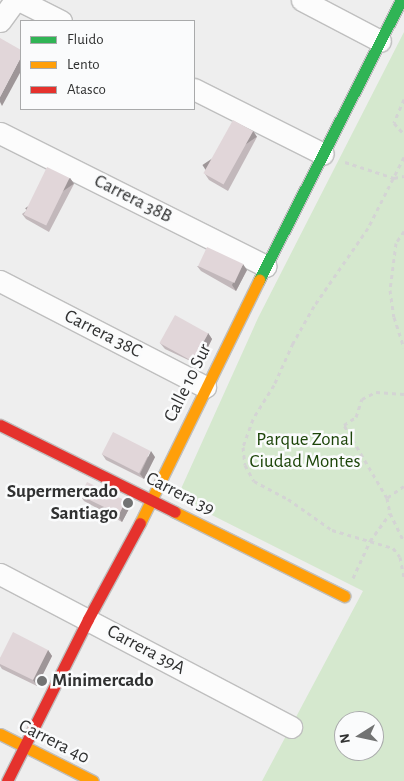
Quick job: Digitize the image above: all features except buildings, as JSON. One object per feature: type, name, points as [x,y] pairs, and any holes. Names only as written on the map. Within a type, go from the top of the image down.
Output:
[{"type":"street","points":[[0,21],[15,0]]},
{"type":"street","points":[[19,0],[59,20]]},
{"type":"street","points":[[302,0],[380,41]]},
{"type":"street","name":"Calle 10 Sur","points":[[7,781],[88,619],[152,500],[205,387],[401,0]]},
{"type":"street","points":[[195,90],[323,154]]},
{"type":"street","name":"Carrera 38B","points":[[0,133],[266,266]]},
{"type":"street","name":"Carrera 38C","points":[[0,281],[205,387]]},
{"type":"street","name":"Carrera 39","points":[[0,426],[344,596]]},
{"type":"street","name":"Carrera 39A","points":[[0,574],[291,727]]},
{"type":"street","name":"Carrera 40","points":[[0,734],[92,781]]},
{"type":"path","points":[[404,99],[394,124],[404,134]]},
{"type":"path","points":[[323,154],[394,178],[404,176]]},
{"type":"path","points":[[404,158],[368,228],[314,306],[293,343],[274,385],[253,419],[243,447],[245,465],[254,481],[288,499],[332,530],[393,548],[400,557],[404,578]]},
{"type":"path","points":[[404,231],[396,243],[390,290],[394,317],[404,348]]},
{"type":"path","points":[[404,394],[376,392],[362,399],[356,417],[344,425],[387,498],[390,513],[404,542]]},
{"type":"path","points":[[387,498],[404,486]]},
{"type":"path","points":[[344,596],[370,541],[390,513]]},
{"type":"green space","name":"Parque Zonal Ciudad Montes","points":[[404,32],[404,781],[262,781],[363,591],[186,502],[180,491],[258,318]]},
{"type":"traffic: fast","points":[[259,280],[401,0]]},
{"type":"traffic: slow","points":[[140,523],[259,280]]},
{"type":"traffic: slow","points":[[175,512],[344,596]]},
{"type":"traffic: slow","points":[[0,734],[93,781]]},
{"type":"traffic: jam","points":[[0,425],[175,512]]},
{"type":"traffic: jam","points":[[7,781],[88,619],[140,523]]},
{"type":"place","name":"Supermercado Santiago","points":[[128,503]]},
{"type":"place","name":"Minimercado","points":[[42,681]]}]
